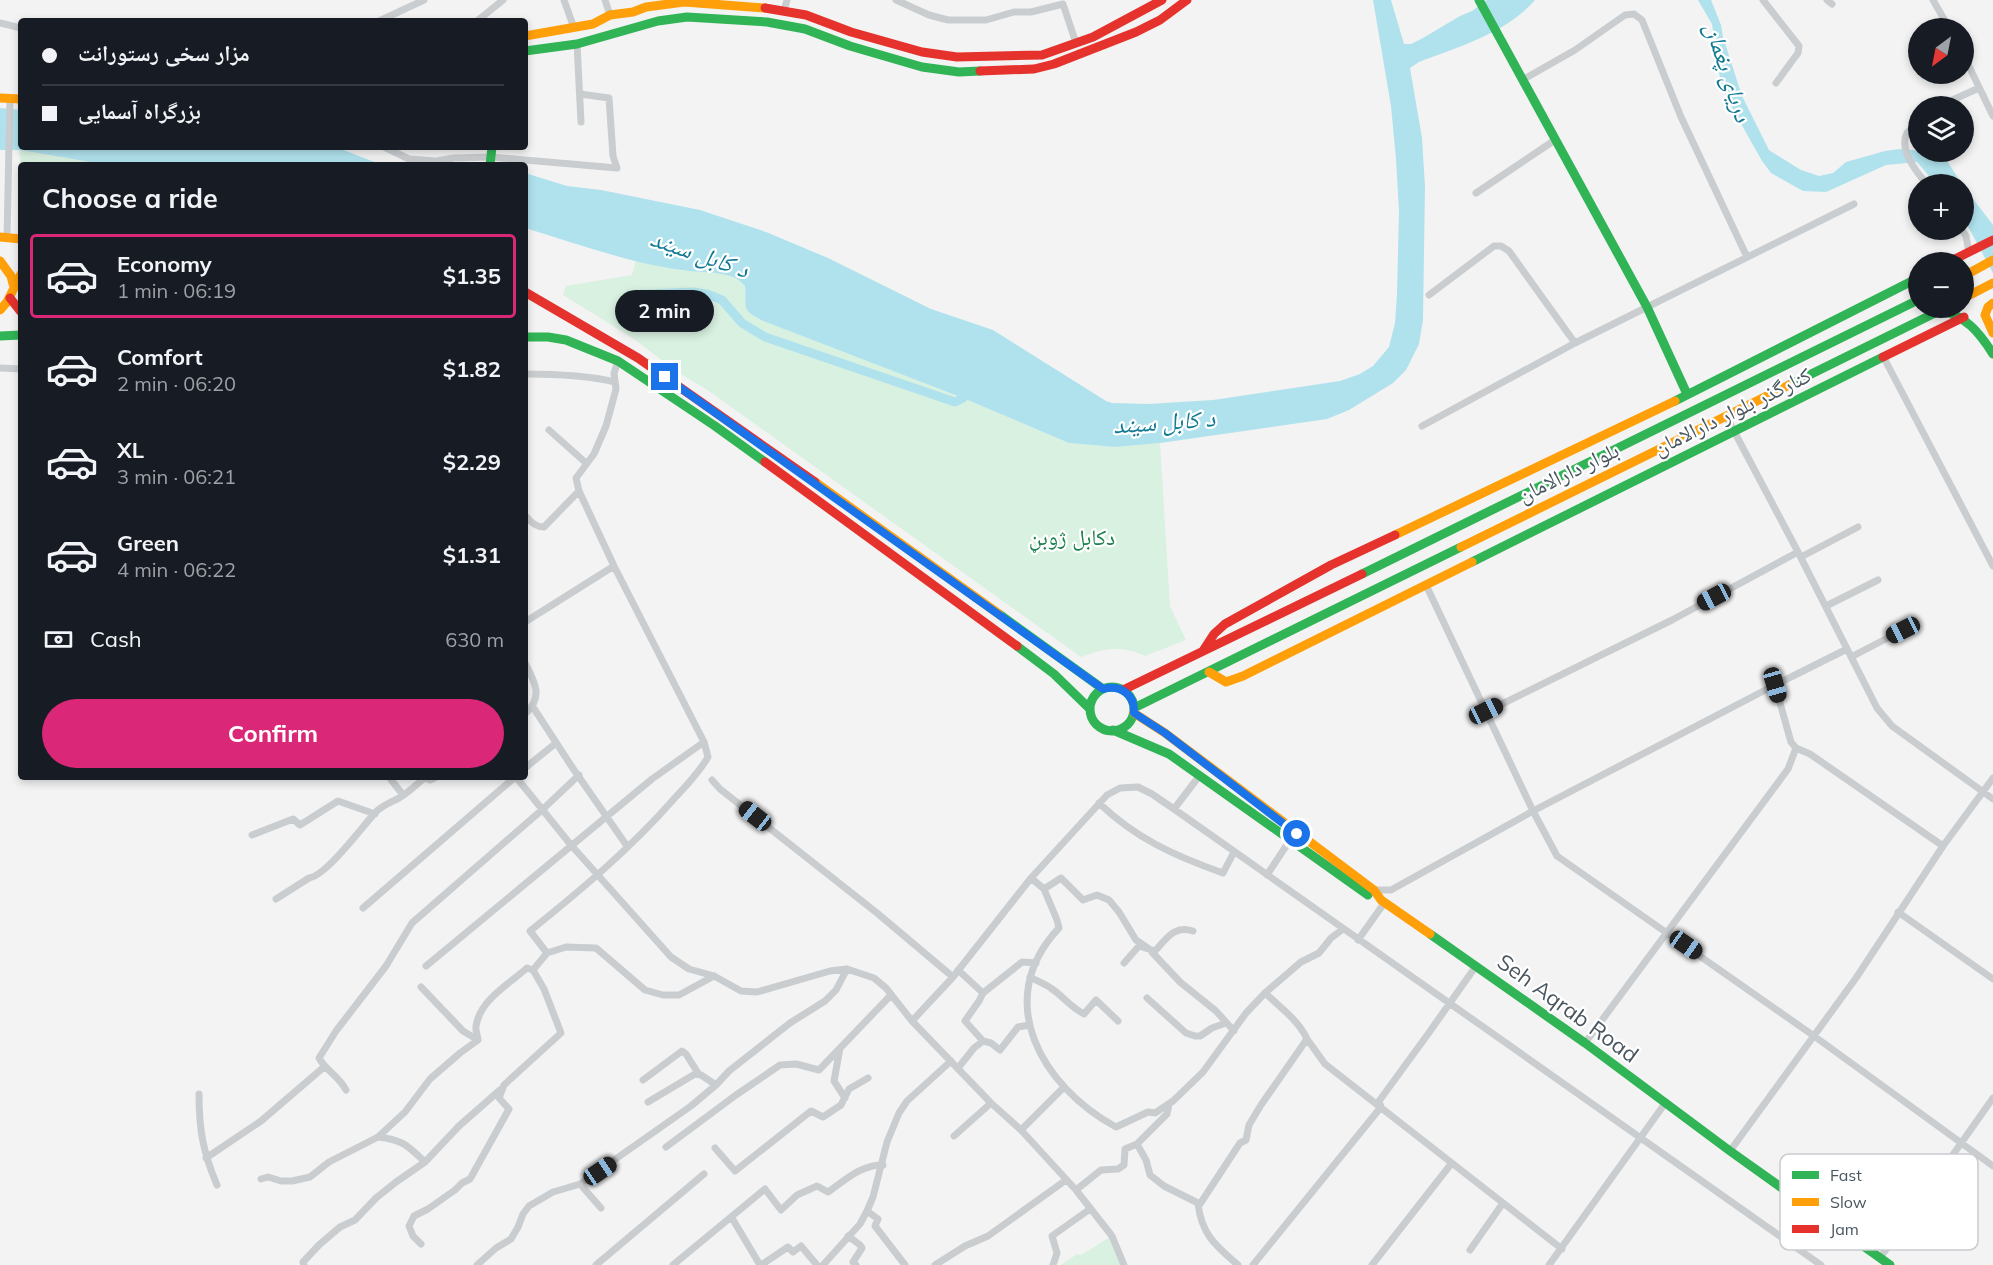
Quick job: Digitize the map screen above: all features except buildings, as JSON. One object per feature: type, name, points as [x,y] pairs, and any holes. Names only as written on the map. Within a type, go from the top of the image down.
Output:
[{"type":"main road","points":[[528,36],[592,24],[610,15],[633,12],[646,3],[693,1],[754,3],[806,15],[851,32],[922,52],[957,57],[1042,55],[1093,37],[1161,0]]},
{"type":"main road","points":[[528,51],[577,44],[658,21],[687,17],[722,18],[767,22],[805,29],[850,46],[922,67],[959,72],[1034,69],[1054,64],[1137,32],[1160,20],[1187,0]]},
{"type":"main road","points":[[1479,0],[1647,308],[1687,394]]},
{"type":"main road","points":[[3,238],[18,239]]},
{"type":"main road","points":[[1969,252],[1993,240]]},
{"type":"main road","points":[[0,261],[11,276],[13,284],[10,298],[0,310]]},
{"type":"main road","points":[[1974,271],[1990,262]]},
{"type":"main road","points":[[13,284],[18,278]]},
{"type":"main road","name":"کنارگذر بلوار دارالامان","points":[[1203,651],[1214,634],[1225,624],[1331,565],[1462,504],[1908,283]]},
{"type":"main road","points":[[1974,293],[1993,283]]},
{"type":"main road","points":[[528,294],[638,358],[1103,689]]},
{"type":"main road","points":[[10,298],[18,308]]},
{"type":"main road","points":[[1993,303],[1988,307],[1985,315],[1993,333]]},
{"type":"main road","name":"بلوار دارالامان","points":[[1123,690],[1908,305]]},
{"type":"main road","points":[[1905,306],[1913,324]]},
{"type":"main road","name":"بلوار دارالامان","points":[[1134,711],[1925,318]]},
{"type":"main road","name":"کنارگذر بلوار دارالامان","points":[[1209,672],[1226,682],[1243,676],[1962,318]]},
{"type":"main road","points":[[1965,318],[1993,354]]},
{"type":"main road","points":[[0,336],[18,335]]},
{"type":"main road","points":[[528,337],[566,340],[618,361],[715,426],[947,594],[1054,675],[1090,709],[1095,722],[1100,727],[1113,730],[1126,725],[1134,711],[1133,701],[1117,687],[1103,689],[1094,697],[1090,709]]},
{"type":"main road","points":[[1134,711],[1372,893]]},
{"type":"main road","name":"Seh Aqrab Road","points":[[1113,730],[1168,754],[1200,775],[1290,840],[1372,893],[1585,1042],[1780,1187]]},
{"type":"main road","name":"Seh Aqrab Road","points":[[1869,1250],[1890,1265]]},
{"type":"street","points":[[386,18],[424,0]]},
{"type":"street","points":[[481,18],[503,0]]},
{"type":"street","points":[[564,0],[574,28]]},
{"type":"street","points":[[605,0],[610,15]]},
{"type":"street","points":[[784,11],[787,0]]},
{"type":"street","points":[[896,0],[929,15],[948,20],[986,20],[1014,12],[1031,12],[1063,4],[1076,43]]},
{"type":"street","points":[[1763,0],[1798,46],[1798,53],[1776,83]]},
{"type":"street","points":[[1933,0],[1943,18]]},
{"type":"street","points":[[1524,79],[1575,50],[1625,15],[1634,14],[1642,20],[1681,117],[1747,257]]},
{"type":"street","points":[[0,22],[18,27]]},
{"type":"street","points":[[577,44],[581,122]]},
{"type":"street","points":[[1974,77],[1993,116]]},
{"type":"street","points":[[1961,96],[1979,88]]},
{"type":"street","points":[[390,150],[409,159],[436,161],[454,158],[491,158],[617,168],[613,156],[609,98],[580,94]]},
{"type":"street","points":[[3,238],[9,156],[7,101]]},
{"type":"street","points":[[1908,132],[1906,135],[1908,156]]},
{"type":"street","points":[[1476,193],[1555,140]]},
{"type":"street","points":[[1910,162],[1919,174]]},
{"type":"street","points":[[1422,426],[1575,343],[1854,204]]},
{"type":"street","points":[[1967,240],[1969,252]]},
{"type":"street","points":[[1429,295],[1494,246],[1501,246],[1509,251],[1575,343]]},
{"type":"street","points":[[1884,358],[1993,566]]},
{"type":"street","points":[[548,953],[530,931],[599,875],[652,824],[703,766],[708,757],[704,742],[614,566],[579,491],[576,478],[594,454],[606,426],[616,389],[614,373],[618,361]]},
{"type":"street","points":[[0,368],[18,369]]},
{"type":"street","points":[[528,374],[544,373],[615,382]]},
{"type":"street","points":[[1726,416],[1800,554],[1877,708],[1892,726],[1993,799]]},
{"type":"street","points":[[549,430],[586,464]]},
{"type":"street","points":[[528,520],[538,527],[544,526],[579,491]]},
{"type":"street","points":[[1486,711],[1858,527]]},
{"type":"street","points":[[528,620],[614,566]]},
{"type":"street","points":[[1826,606],[1878,580]]},
{"type":"street","points":[[1426,585],[1533,811],[1557,856],[1668,932],[1977,1154]]},
{"type":"street","points":[[1372,893],[1391,890],[1533,811],[1775,685],[1903,630]]},
{"type":"street","points":[[528,669],[537,686],[533,707],[528,711]]},
{"type":"street","points":[[1775,685],[1791,742],[1796,748],[1810,754],[1943,846]]},
{"type":"street","points":[[533,707],[627,846]]},
{"type":"street","points":[[426,966],[571,844],[652,779],[704,742]]},
{"type":"street","points":[[528,766],[556,743]]},
{"type":"street","points":[[1585,1042],[1788,769],[1796,748]]},
{"type":"street","points":[[346,1090],[341,1080],[324,1067],[319,1058],[386,966],[412,923],[579,775]]},
{"type":"street","points":[[1174,809],[1200,775]]},
{"type":"street","points":[[1730,1152],[1856,978],[1943,846],[1993,778]]},
{"type":"street","points":[[391,780],[403,795]]},
{"type":"street","points":[[276,899],[309,878],[314,878],[338,856],[375,813],[403,795],[420,780]]},
{"type":"street","points":[[363,908],[512,780]]},
{"type":"street","points":[[518,780],[671,957],[689,969],[714,976],[741,991],[757,992],[830,971],[847,969],[874,978],[886,988],[912,1022],[991,1103],[1021,1130],[1076,1190],[1112,1236],[1124,1265]]},
{"type":"street","points":[[712,780],[720,789],[877,913],[983,993]]},
{"type":"street","points":[[912,1022],[955,974],[1031,878],[1099,803],[1107,795],[1120,788],[1138,787],[1174,809],[1780,1236]]},
{"type":"street","points":[[252,835],[293,819],[300,825],[338,801],[375,813]]},
{"type":"street","points":[[1099,803],[1139,837],[1187,861],[1222,873],[1233,852]]},
{"type":"street","points":[[1267,876],[1290,840]]},
{"type":"street","points":[[1031,878],[1044,890],[1059,927],[1045,943],[1030,977],[1028,1002],[1033,1038],[1048,1069],[1063,1088],[1095,1115],[1116,1127],[1148,1112],[1155,1113],[1169,1104],[1203,1072],[1265,993],[1301,962],[1319,953],[1331,938],[1343,929]]},
{"type":"street","points":[[1044,890],[1061,878],[1083,900],[1097,895],[1109,900],[1136,940],[1149,949],[1180,982],[1216,1011],[1234,1031]]},
{"type":"street","points":[[1358,940],[1383,901]]},
{"type":"street","points":[[1898,912],[1993,979]]},
{"type":"street","points":[[1124,963],[1139,946],[1155,951],[1173,932],[1184,928],[1193,931]]},
{"type":"street","points":[[533,970],[548,953],[566,947],[596,948],[645,990],[663,995],[679,995],[714,976]]},
{"type":"street","points":[[1030,1025],[1018,1027],[1000,1050],[991,1043],[983,1041],[964,1021],[983,993],[1022,962],[1036,963]]},
{"type":"street","points":[[1381,1107],[1379,1101],[1476,966]]},
{"type":"street","points":[[303,1265],[303,1262],[340,1227],[355,1220],[376,1198],[425,1162],[459,1126],[561,1033],[544,989],[533,970],[527,968],[490,999],[476,1027],[478,1040]]},
{"type":"street","points":[[477,1265],[496,1248],[511,1239],[529,1206],[553,1192],[580,1184],[639,1144],[716,1085],[729,1071],[790,1023],[825,1001],[836,990],[847,969]]},
{"type":"street","points":[[1030,977],[1053,989],[1068,1005],[1080,1012],[1084,1014],[1096,1000],[1118,1021]]},
{"type":"street","points":[[422,987],[463,1031],[478,1040]]},
{"type":"street","points":[[1265,993],[1304,1032],[1325,1064],[1562,1249]]},
{"type":"street","points":[[666,1147],[780,1065],[796,1064],[819,1070],[891,995]]},
{"type":"street","points":[[1147,998],[1186,1033],[1195,1036],[1200,1036],[1226,1023]]},
{"type":"street","points":[[1198,1203],[1200,1204],[1240,1143],[1246,1140],[1250,1125],[1261,1105],[1307,1039]]},
{"type":"street","points":[[261,1179],[268,1177],[281,1181],[292,1181],[310,1177],[329,1162],[378,1137],[405,1112],[430,1079],[478,1040]]},
{"type":"street","points":[[958,1068],[974,1048],[983,1041]]},
{"type":"street","points":[[840,1048],[834,1082],[844,1098]]},
{"type":"street","points":[[643,1080],[682,1051],[698,1073],[716,1085]]},
{"type":"street","points":[[823,1265],[860,1224],[867,1211],[873,1197],[887,1142],[899,1113],[907,1101],[951,1061]]},
{"type":"street","points":[[206,1158],[261,1121],[324,1067]]},
{"type":"street","points":[[648,1102],[698,1073]]},
{"type":"street","points":[[715,1148],[735,1172],[811,1111],[823,1116],[841,1105],[849,1089],[868,1078]]},
{"type":"street","points":[[421,1244],[413,1236],[410,1223],[414,1216],[428,1209],[470,1179],[509,1109],[499,1098],[504,1085]]},
{"type":"street","points":[[1021,1130],[1063,1088]]},
{"type":"street","points":[[200,1094],[201,1140],[217,1185]]},
{"type":"street","points":[[1954,1154],[1993,1098]]},
{"type":"street","points":[[1549,1265],[1666,1102]]},
{"type":"street","points":[[954,1137],[991,1103]]},
{"type":"street","points":[[1076,1190],[1101,1170],[1118,1169],[1124,1165],[1125,1149],[1137,1144],[1167,1114],[1169,1104]]},
{"type":"street","points":[[1252,1265],[1381,1107]]},
{"type":"street","points":[[378,1137],[397,1139],[425,1162]]},
{"type":"street","points":[[1137,1144],[1146,1160],[1150,1175],[1164,1186],[1198,1203]]},
{"type":"street","points":[[1978,1155],[1993,1166]]},
{"type":"street","points":[[1372,1265],[1451,1164]]},
{"type":"street","points":[[673,1265],[765,1189],[781,1210],[798,1195],[817,1186],[828,1192],[859,1171],[882,1165]]},
{"type":"street","points":[[596,1265],[704,1174]]},
{"type":"street","points":[[935,1265],[965,1246],[988,1236],[1066,1180]]},
{"type":"street","points":[[580,1184],[601,1208]]},
{"type":"street","points":[[1198,1203],[1199,1216],[1206,1233],[1238,1265]]},
{"type":"street","points":[[1470,1250],[1503,1203]]},
{"type":"street","points":[[1053,1265],[1056,1252],[1052,1236],[1090,1209]]},
{"type":"street","points":[[867,1211],[878,1219],[875,1226],[905,1265]]},
{"type":"street","points":[[732,1218],[760,1265],[788,1247],[793,1252],[801,1246],[817,1265]]},
{"type":"street","points":[[848,1236],[862,1248],[853,1262],[856,1265]]},
{"type":"street","points":[[1800,1250],[1821,1265]]},
{"type":"street","points":[[1880,1258],[1886,1250]]},
{"type":"green space","points":[[19,150],[90,162],[20,162]]},
{"type":"green space","name":"دکابل ژوبڼ","points":[[636,260],[672,269],[714,272],[731,276],[745,286],[746,306],[750,313],[761,320],[963,398],[1069,443],[1115,447],[1160,443],[1170,606],[1186,640],[1145,656],[1129,650],[1113,649],[1081,657],[706,389],[679,373],[631,337],[563,295],[566,286],[632,275]]},
{"type":"green space","points":[[1112,1236],[1124,1265],[1061,1265],[1077,1254],[1081,1255]]},
{"type":"water","name":"د کابل سيند","points":[[1373,0],[1391,0],[1404,44],[1411,44],[1472,11],[1487,0],[1535,0],[1511,21],[1496,30],[1465,45],[1419,62],[1410,68],[1422,138],[1425,187],[1423,320],[1419,344],[1406,370],[1393,383],[1349,410],[1327,419],[1160,443],[1115,447],[1069,443],[963,398],[761,320],[747,310],[745,286],[727,275],[648,264],[528,229],[528,174],[567,186],[601,190],[700,210],[766,232],[828,258],[931,309],[993,330],[1106,401],[1148,404],[1213,400],[1340,381],[1360,374],[1373,366],[1389,347],[1395,323],[1399,211],[1391,106]]},
{"type":"water","name":"دریای پغمان","points":[[1698,0],[1711,0],[1721,25],[1742,96],[1769,150],[1801,170],[1819,176],[1833,173],[1846,162],[1885,151],[1908,150],[1908,162],[1917,162],[1886,165],[1826,192],[1803,191],[1771,173],[1762,161],[1721,85],[1712,24]]},
{"type":"water","points":[[0,108],[18,110],[18,150],[0,150]]},
{"type":"water","points":[[20,150],[344,150],[374,162],[90,162]]},
{"type":"water","points":[[1917,162],[1948,162],[1955,174],[1927,174]]},
{"type":"water","points":[[1974,200],[1993,225],[1993,273],[1974,238]]},
{"type":"waterway","points":[[629,295],[692,292],[707,294],[722,300],[742,323],[765,337],[955,402],[963,398],[966,389]]},
{"type":"traffic: fast","points":[[1479,0],[1647,307],[1687,394]]},
{"type":"traffic: fast","points":[[528,51],[577,44],[658,21],[687,17],[767,22],[805,29],[850,46],[922,67],[959,72],[980,71]]},
{"type":"traffic: fast","points":[[490,162],[492,150]]},
{"type":"traffic: fast","points":[[1675,401],[1908,283]]},
{"type":"traffic: fast","points":[[1362,574],[1908,305]]},
{"type":"traffic: fast","points":[[1789,385],[1925,318]]},
{"type":"traffic: fast","points":[[1960,318],[1971,326],[1993,354]]},
{"type":"traffic: fast","points":[[0,336],[18,335]]},
{"type":"traffic: fast","points":[[528,337],[566,340],[618,361],[765,462]]},
{"type":"traffic: fast","points":[[1472,562],[1883,357]]},
{"type":"traffic: fast","points":[[1134,708],[1461,547]]},
{"type":"traffic: fast","points":[[999,614],[1103,689]]},
{"type":"traffic: fast","points":[[1017,646],[1054,674],[1090,709]]},
{"type":"traffic: fast","points":[[1112,687],[1127,694],[1134,709],[1127,724],[1112,731],[1097,724],[1090,709],[1097,694],[1112,687]]},
{"type":"traffic: fast","points":[[1113,730],[1169,754],[1368,895]]},
{"type":"traffic: fast","points":[[1430,934],[1585,1043],[1780,1187]]},
{"type":"traffic: fast","points":[[1869,1250],[1890,1265]]},
{"type":"traffic: slow","points":[[528,35],[593,24],[610,15],[633,12],[646,7],[684,2],[765,8]]},
{"type":"traffic: slow","points":[[0,98],[18,99]]},
{"type":"traffic: slow","points":[[0,237],[18,239]]},
{"type":"traffic: slow","points":[[1974,270],[1993,260]]},
{"type":"traffic: slow","points":[[0,261],[11,276],[13,284]]},
{"type":"traffic: slow","points":[[0,310],[7,302],[18,280]]},
{"type":"traffic: slow","points":[[1974,293],[1993,283]]},
{"type":"traffic: slow","points":[[1993,303],[1988,307],[1985,315],[1993,333]]},
{"type":"traffic: slow","points":[[1461,547],[1789,385]]},
{"type":"traffic: slow","points":[[1395,535],[1675,401]]},
{"type":"traffic: slow","points":[[815,482],[999,614]]},
{"type":"traffic: slow","points":[[1209,672],[1226,682],[1243,676],[1472,562]]},
{"type":"traffic: slow","points":[[1134,713],[1165,733],[1374,890],[1381,900],[1430,934]]},
{"type":"traffic: jam","points":[[765,8],[806,15],[851,32],[922,52],[957,57],[1042,55],[1093,37],[1162,0]]},
{"type":"traffic: jam","points":[[980,71],[1034,69],[1054,64],[1136,32],[1160,20],[1187,0]]},
{"type":"traffic: jam","points":[[1969,252],[1993,240]]},
{"type":"traffic: jam","points":[[528,294],[638,358],[815,482]]},
{"type":"traffic: jam","points":[[10,298],[18,308]]},
{"type":"traffic: jam","points":[[1883,357],[1962,318]]},
{"type":"traffic: jam","points":[[765,462],[1017,646]]},
{"type":"traffic: jam","points":[[1203,651],[1214,634],[1225,624],[1331,565],[1395,535]]},
{"type":"traffic: jam","points":[[1123,690],[1362,574]]},
{"type":"route","points":[[665,377],[1103,689],[1117,687],[1129,694],[1133,701],[1134,713],[1165,733],[1297,834]]}]
